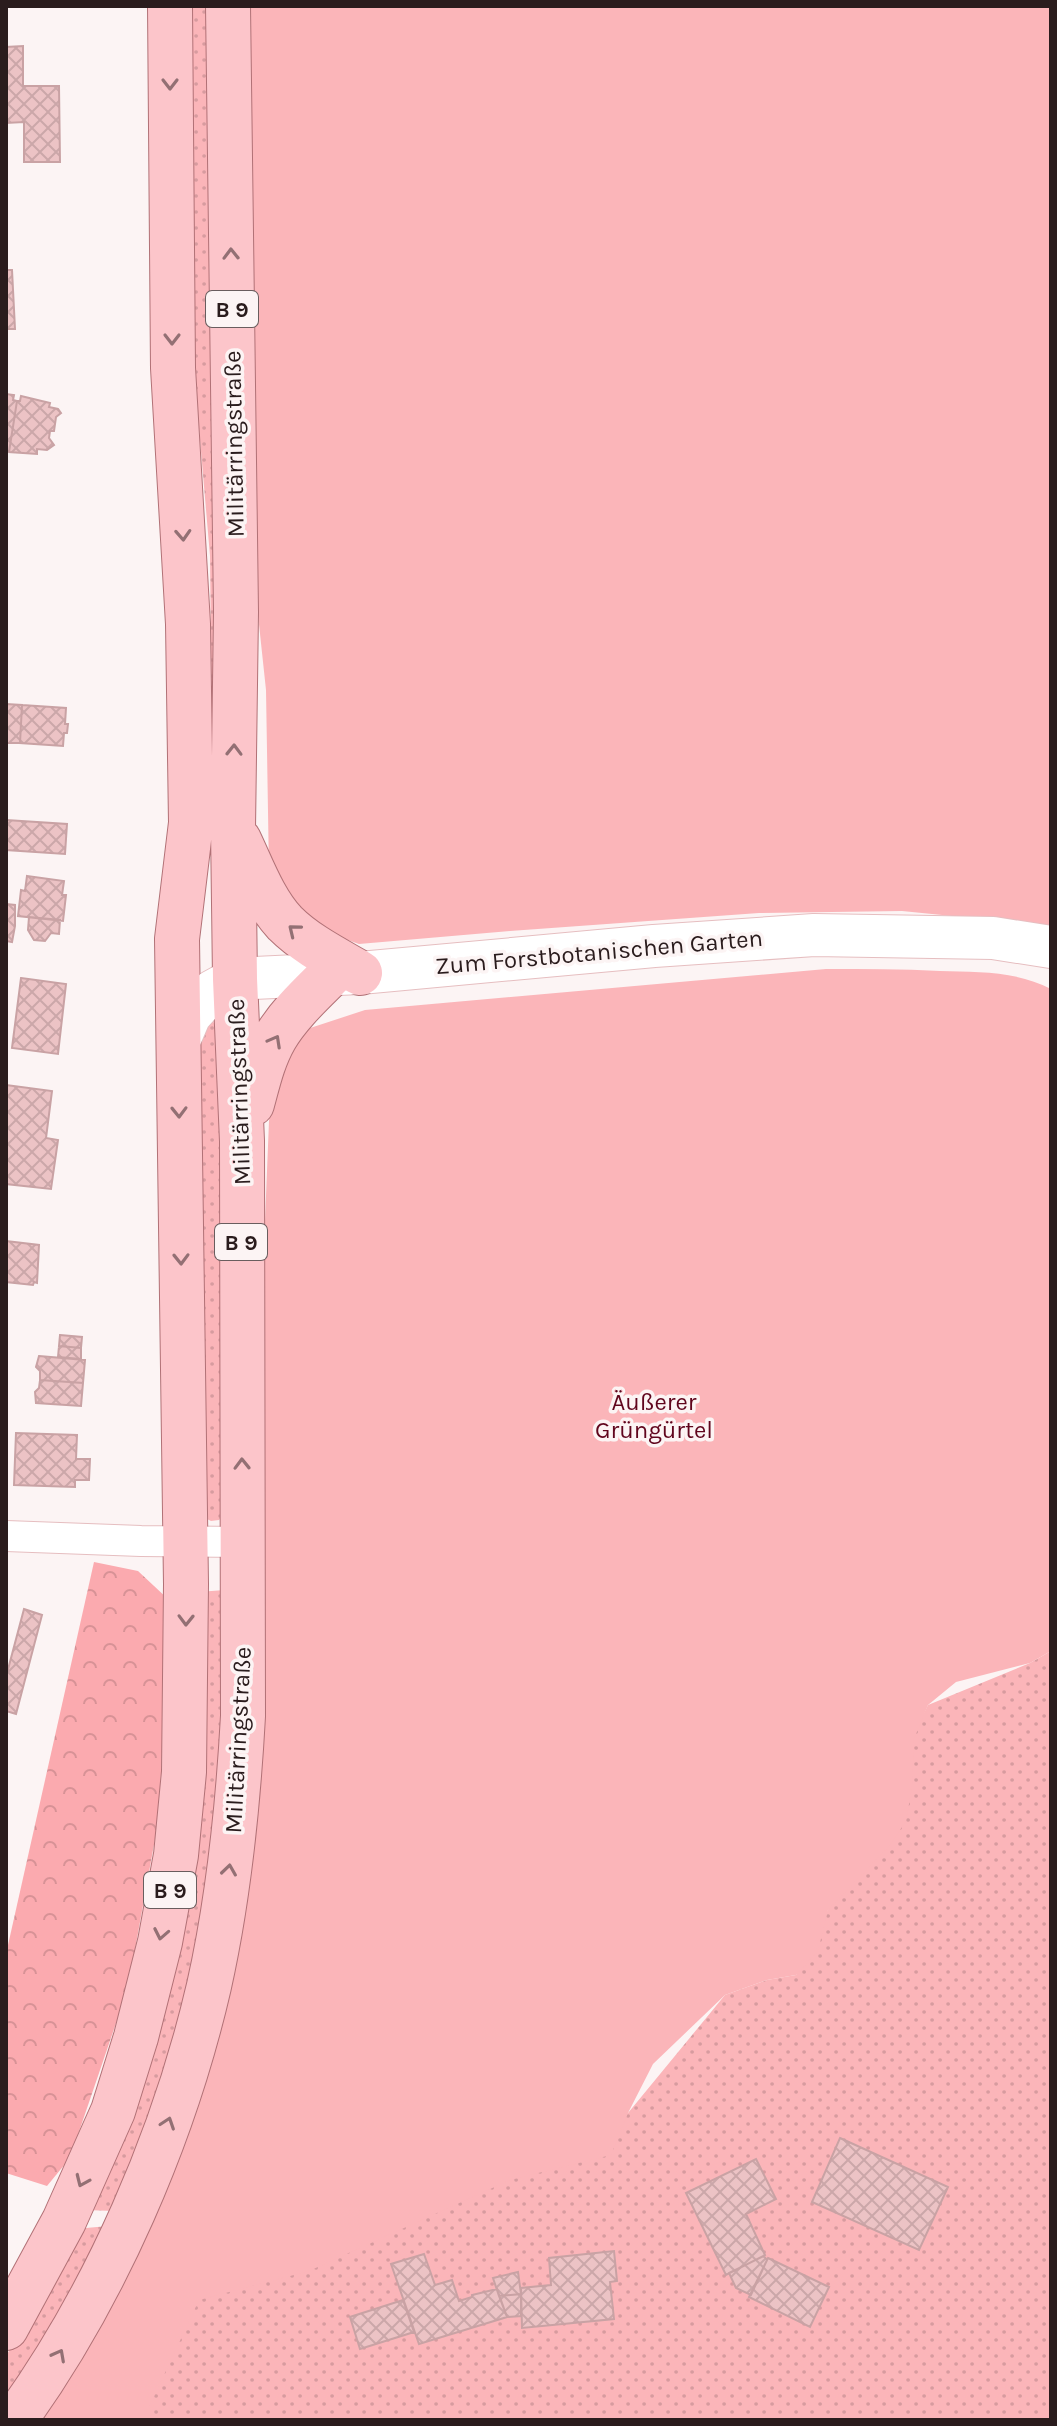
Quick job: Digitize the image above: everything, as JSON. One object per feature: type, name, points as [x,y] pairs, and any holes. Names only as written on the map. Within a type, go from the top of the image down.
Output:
[{"type":"main road","name":"B 9","points":[[170,6],[173,368],[188,624],[191,823],[206,943],[216,961],[235,979]]},
{"type":"main road","name":"Militärringstraße","points":[[15,2420],[49,2373],[129,2221],[162,2139],[208,1988],[221,1924],[239,1791],[243,1716],[242,1141],[233,828],[236,612],[228,6]]},
{"type":"main road","name":"B 9","points":[[6,2328],[64,2221],[113,2111],[160,1942],[176,1855],[184,1772],[186,1542],[177,939],[191,823]]},
{"type":"main road","name":"B 9","points":[[233,828],[284,923],[345,974],[289,1019],[276,1038],[263,1064],[242,1141]]},
{"type":"main road","name":"Zum Forstbotanischen Garten","points":[[235,979],[345,974],[814,935],[993,938],[1051,947]]},
{"type":"main road","points":[[178,1043],[190,1015],[213,991],[235,979]]},
{"type":"street","points":[[6,1536],[243,1542]]},
{"type":"green space","points":[[183,6],[210,6],[219,818],[214,937],[210,556],[199,428],[188,354]]},
{"type":"green space","points":[[246,6],[1051,6],[1051,929],[902,911],[759,913],[359,944],[322,931],[305,917],[269,872],[266,690],[255,587]]},
{"type":"green space","name":"Äußerer Grüngürtel","points":[[826,969],[997,974],[1025,979],[1051,989],[1051,1651],[1030,1663],[956,1682],[928,1705],[914,1739],[912,1787],[906,1821],[890,1845],[828,1910],[818,1951],[796,1975],[767,1980],[725,1995],[653,2064],[611,2155],[510,2180],[309,2271],[199,2300],[143,2420],[41,2420],[70,2378],[164,2182],[204,2069],[257,1421],[269,1121],[274,1074],[295,1033],[365,1010]]},
{"type":"green space","points":[[209,1019],[220,1027],[225,1513],[219,1520],[211,1521],[203,1517],[194,1043]]},
{"type":"green space","points":[[94,1562],[138,1571],[169,1600],[159,1817],[128,1988],[70,2158],[47,2186],[6,2173],[6,1954]]},
{"type":"green space","points":[[225,1590],[226,1703],[202,1936],[173,2053],[115,2211],[83,2210],[124,2118],[198,1592]]},
{"type":"green space","points":[[1051,1651],[1051,2420],[143,2420],[147,2317],[628,2113],[725,1995],[767,1980],[796,1975],[928,1705],[1030,1663]]},
{"type":"green space","points":[[108,2226],[6,2410],[6,2356],[75,2229]]},
{"type":"building","points":[[23,46],[23,86],[59,86],[60,162],[24,162],[24,122],[6,123],[6,47]]},
{"type":"building","points":[[6,270],[12,270],[15,329],[6,329]]},
{"type":"building","points":[[6,394],[14,395],[13,400],[17,401],[9,452],[6,451]]},
{"type":"building","points":[[21,396],[50,403],[49,407],[61,413],[56,417],[54,431],[50,431],[49,438],[54,445],[47,450],[37,449],[37,454],[9,452],[17,401]]},
{"type":"building","points":[[6,704],[22,705],[20,743],[6,743]]},
{"type":"building","points":[[22,705],[66,708],[65,724],[68,724],[63,746],[20,743]]},
{"type":"building","points":[[6,820],[67,824],[65,854],[6,850]]},
{"type":"building","points":[[27,876],[64,881],[63,921],[18,916],[21,890],[25,891]]},
{"type":"building","points":[[6,904],[15,905],[12,942],[6,941]]},
{"type":"building","points":[[29,917],[60,920],[59,934],[51,933],[45,941],[34,940],[28,930]]},
{"type":"building","points":[[21,978],[66,984],[58,1054],[12,1048]]},
{"type":"building","points":[[6,1085],[52,1091],[46,1138],[58,1140],[51,1189],[6,1184]]},
{"type":"building","points":[[6,1241],[39,1245],[37,1283],[6,1282]]},
{"type":"building","points":[[60,1335],[82,1337],[81,1348],[59,1346]]},
{"type":"building","points":[[59,1346],[81,1348],[81,1359],[58,1357]]},
{"type":"building","points":[[39,1356],[85,1360],[83,1383],[40,1380],[40,1371],[36,1367]]},
{"type":"building","points":[[40,1380],[83,1383],[81,1406],[36,1403],[35,1392]]},
{"type":"building","points":[[16,1433],[77,1435],[76,1459],[90,1459],[89,1480],[75,1480],[75,1487],[14,1485]]},
{"type":"building","points":[[24,1609],[42,1615],[16,1714],[6,1711],[6,1677]]},
{"type":"building","points":[[840,2138],[948,2187],[919,2250],[812,2202]]},
{"type":"building","points":[[756,2159],[776,2199],[746,2214],[765,2255],[726,2275],[686,2193]]},
{"type":"building","points":[[614,2251],[617,2281],[610,2282],[614,2319],[522,2328],[521,2288],[551,2285],[549,2258]]},
{"type":"building","points":[[424,2254],[435,2285],[452,2280],[459,2301],[497,2289],[507,2317],[419,2344],[391,2264]]},
{"type":"building","points":[[764,2256],[767,2260],[751,2295],[736,2288],[729,2273]]},
{"type":"building","points":[[768,2258],[829,2287],[810,2327],[749,2297]]},
{"type":"building","points":[[518,2272],[521,2294],[499,2296],[493,2278]]},
{"type":"building","points":[[521,2294],[521,2316],[507,2317],[499,2296]]},
{"type":"building","points":[[403,2300],[414,2332],[360,2349],[350,2317]]}]
